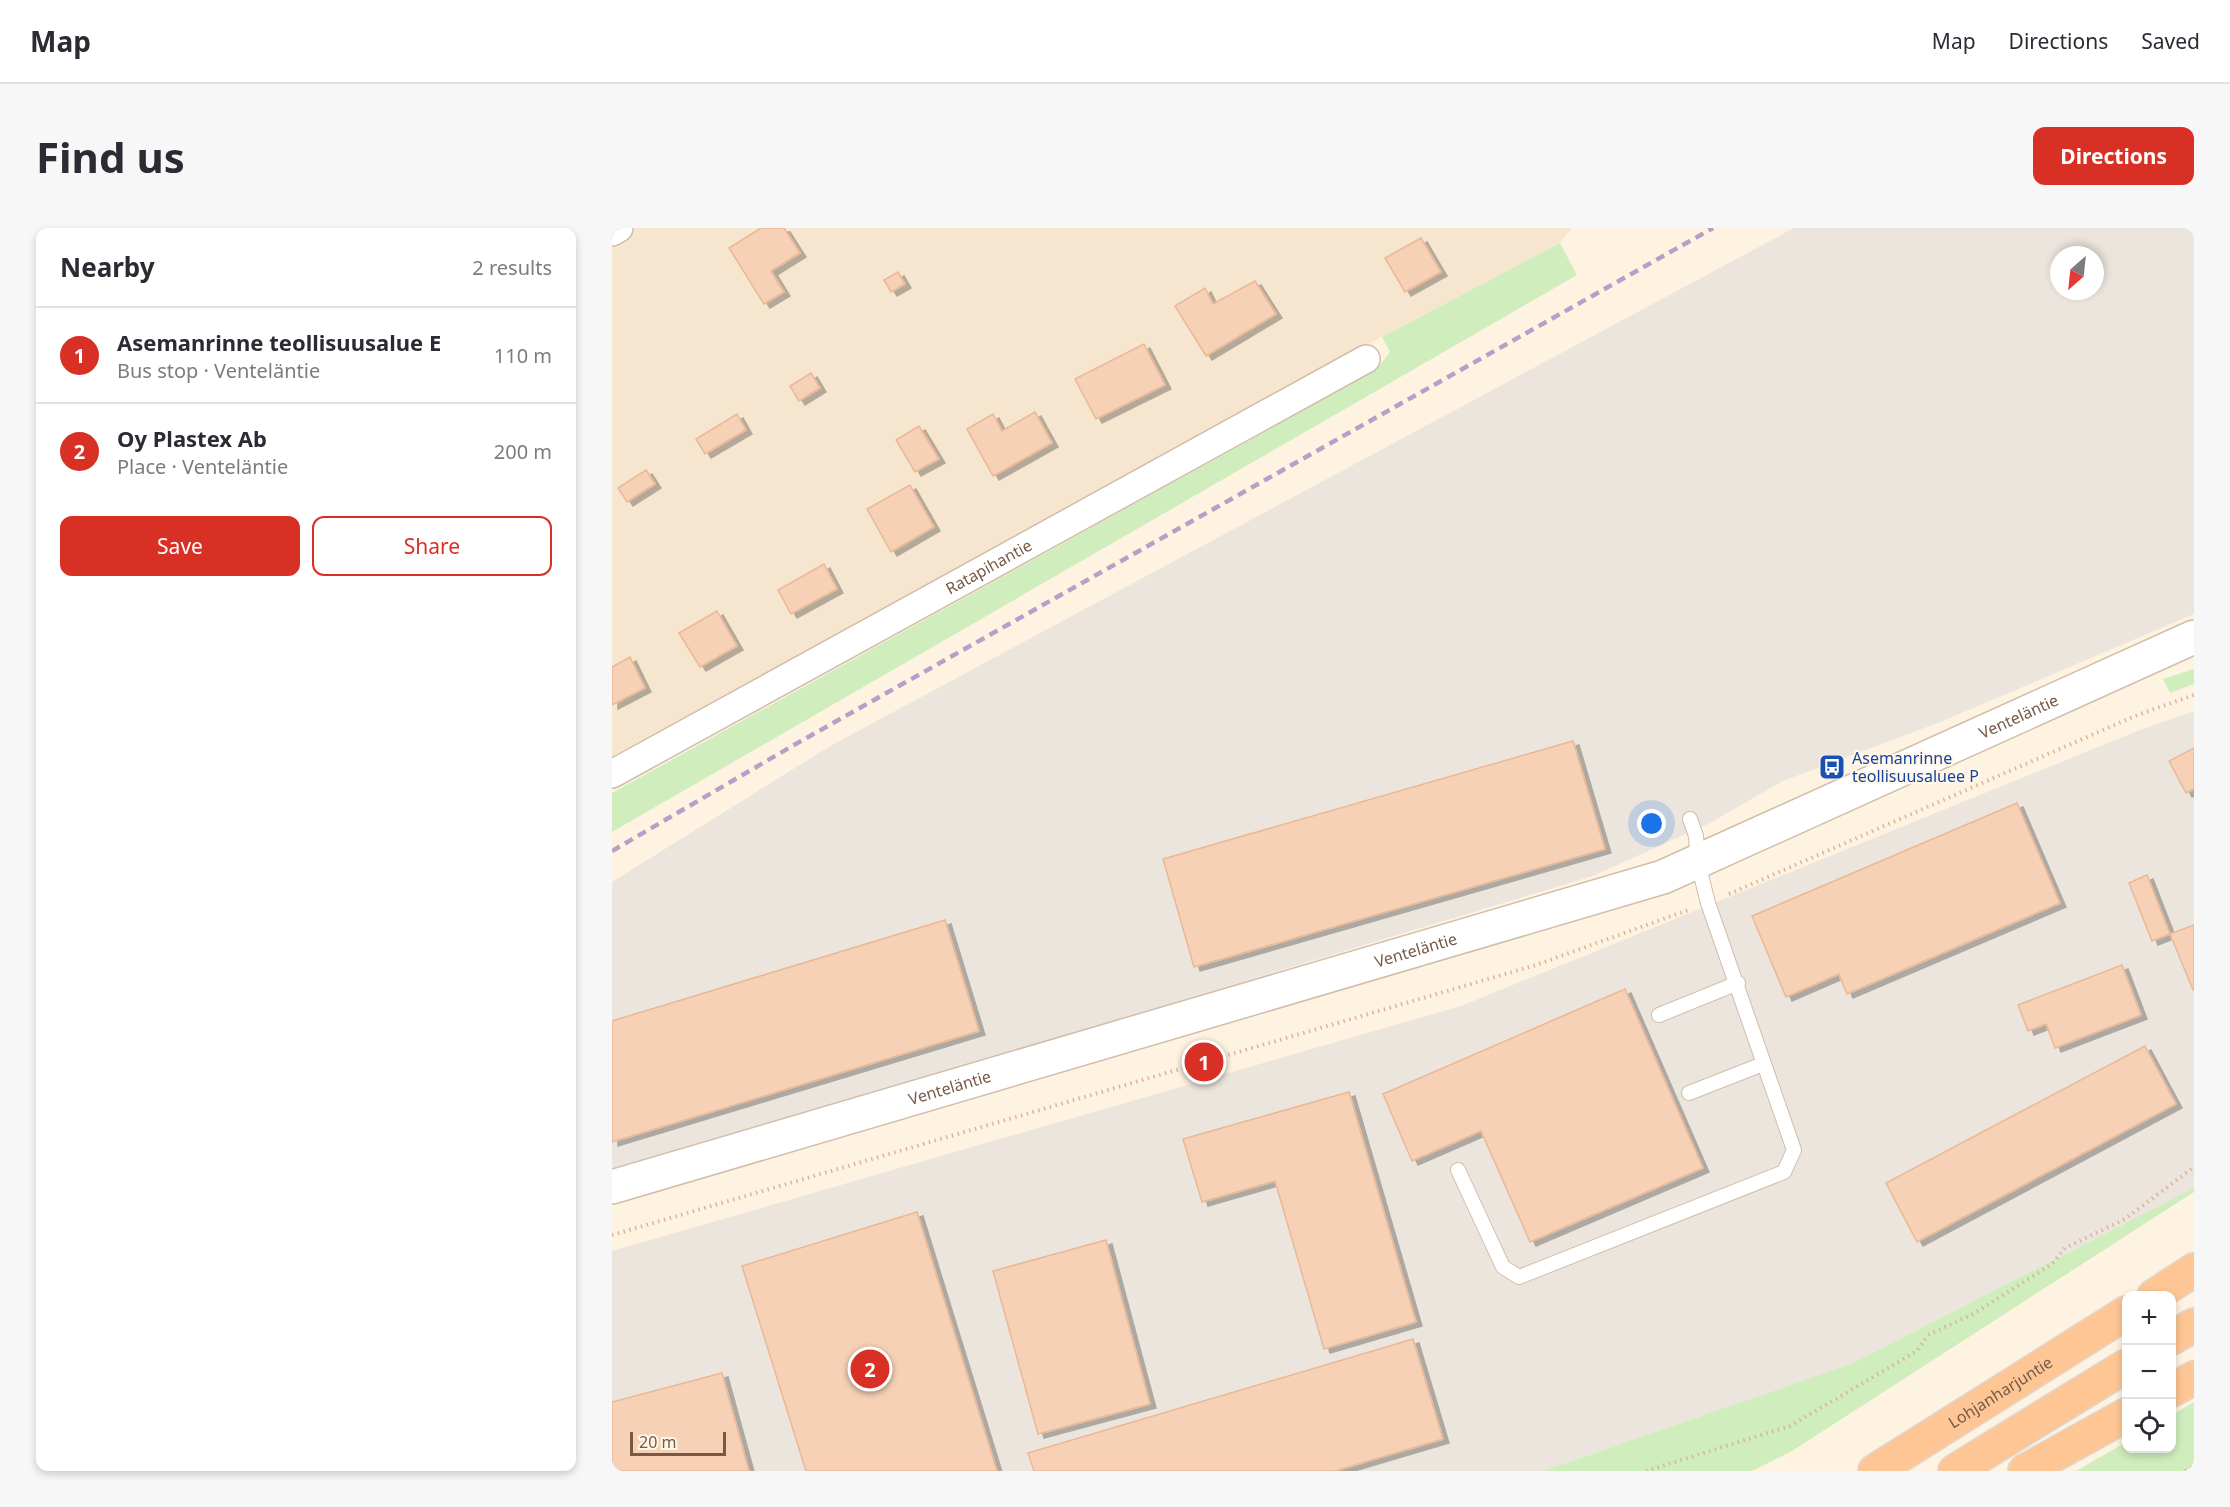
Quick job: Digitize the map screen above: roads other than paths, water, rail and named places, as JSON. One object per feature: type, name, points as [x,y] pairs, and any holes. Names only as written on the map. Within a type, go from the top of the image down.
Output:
[{"type":"highway","points":[[2162,1291],[2194,1270]]},
{"type":"highway","name":"Lohjanharjuntie","points":[[1875,1471],[2122,1316]]},
{"type":"highway","points":[[2176,1336],[2194,1325]]},
{"type":"highway","points":[[1955,1471],[2122,1369]]},
{"type":"highway","points":[[2176,1388],[2194,1378]]},
{"type":"highway","points":[[2025,1471],[2122,1418]]},
{"type":"street","points":[[612,232],[619,228]]},
{"type":"street","name":"Ratapihantie","points":[[612,774],[1366,359]]},
{"type":"street","name":"Venteläntie","points":[[612,1187],[1663,877],[2194,638]]},
{"type":"lane","points":[[1458,1170],[1503,1267],[1519,1277],[1784,1172],[1794,1150],[1763,1064],[1738,983],[1708,903],[1698,863],[1696,836],[1690,819]]},
{"type":"lane","points":[[1659,1015],[1738,983]]},
{"type":"lane","points":[[1689,1093],[1763,1064]]},
{"type":"railway","points":[[612,851],[794,745],[1713,228]]},
{"type":"place","name":"Asemanrinne teollisuusaluee P","points":[[1832,767]]},
{"type":"place","name":"Asemanrinne teollisuusalue E","points":[[1204,1062]]},
{"type":"place","name":"Oy Plastex Ab","points":[[870,1369]]}]
